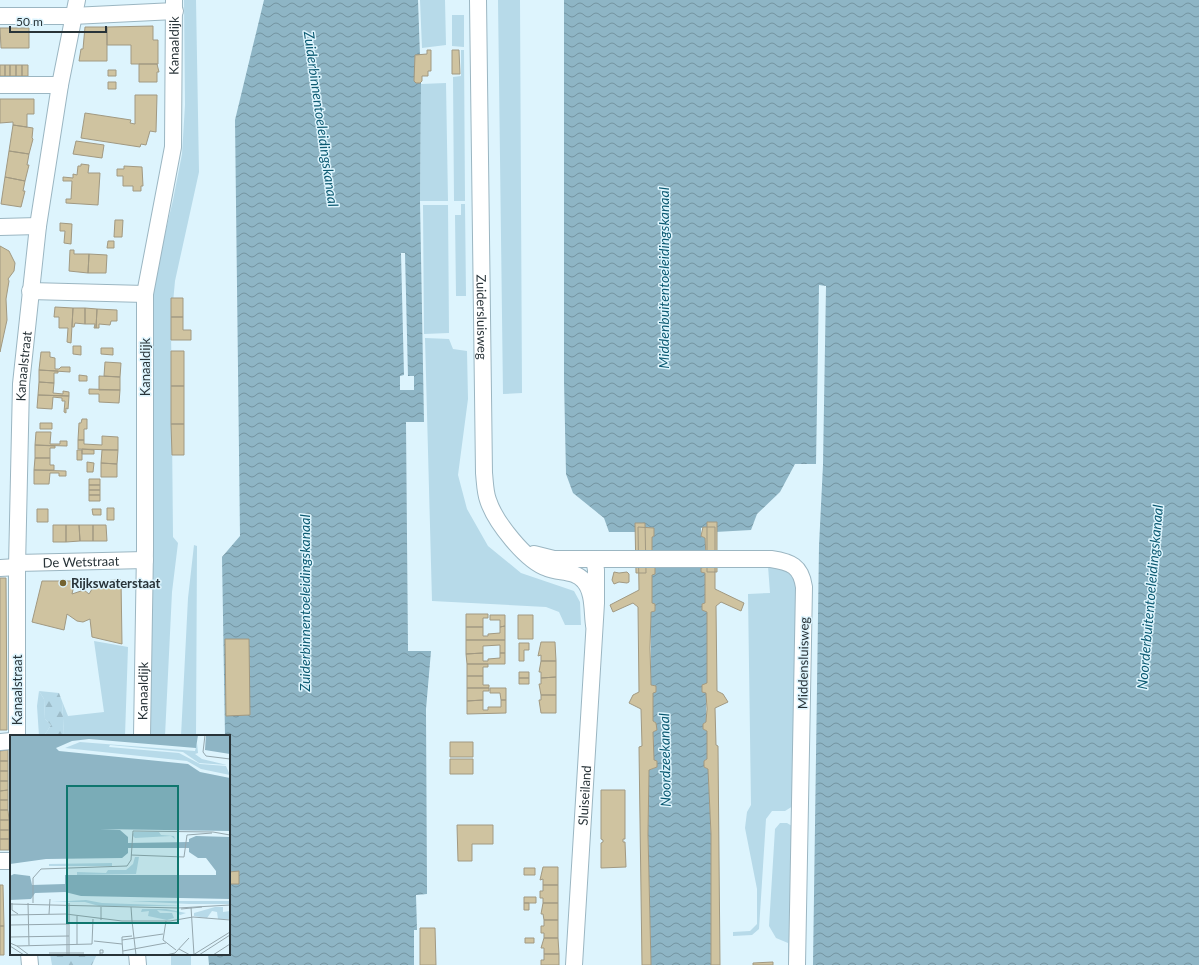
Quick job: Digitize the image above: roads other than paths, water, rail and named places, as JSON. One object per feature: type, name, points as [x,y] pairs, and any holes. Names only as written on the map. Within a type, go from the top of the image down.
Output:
[{"type":"street","name":"Kanaalstraat","points":[[17,735],[17,565],[21,384],[38,226],[60,85],[72,16],[77,0]]},
{"type":"street","name":"Zuidersluisweg","points":[[478,0],[484,473],[488,500],[500,525],[526,552]]},
{"type":"street","points":[[0,16],[72,16],[175,5]]},
{"type":"street","name":"Kanaaldijk","points":[[142,735],[145,560],[145,294],[173,147],[175,5]]},
{"type":"street","points":[[0,86],[60,85]]},
{"type":"street","points":[[0,227],[38,226]]},
{"type":"street","points":[[30,291],[145,294]]},
{"type":"street","points":[[526,552],[554,559],[590,559],[580,577],[576,574],[549,569],[539,565],[526,552]]},
{"type":"street","name":"Middensluisweg","points":[[590,559],[634,560],[726,558],[784,561],[789,562],[799,570],[803,577],[804,632],[796,965]]},
{"type":"street","name":"Sluiseiland","points":[[574,965],[596,583],[590,559]]},
{"type":"street","name":"De Wetstraat","points":[[0,568],[17,565],[145,560]]},
{"type":"street","name":"Sluiseiland","points":[[580,577],[588,587],[591,595],[594,625]]},
{"type":"street","points":[[29,955],[30,965]]},
{"type":"water","name":"Zuiderbinnentoeleidingskanaal","points":[[264,0],[418,0],[421,84],[420,201],[424,422],[406,422],[408,651],[431,651],[426,709],[427,894],[416,895],[417,930],[414,930],[414,965],[209,965],[208,955],[230,955],[230,735],[225,735],[222,557],[240,536],[235,120]]},
{"type":"water","points":[[564,0],[1199,0],[1199,965],[813,965],[819,546],[823,465],[826,286],[819,285],[816,464],[795,464],[780,492],[757,514],[751,530],[715,532],[714,527],[701,528],[701,536],[705,538],[705,567],[701,568],[701,572],[705,573],[705,603],[702,604],[702,610],[707,612],[707,683],[702,692],[706,693],[706,722],[703,724],[703,729],[707,731],[707,759],[704,761],[704,767],[708,769],[711,834],[711,965],[651,965],[648,834],[649,770],[657,767],[657,761],[654,760],[653,732],[656,730],[656,723],[653,721],[653,693],[656,692],[656,686],[651,685],[651,612],[655,611],[655,604],[652,603],[652,575],[655,574],[655,566],[652,565],[652,537],[654,536],[654,528],[639,527],[638,532],[609,532],[604,518],[573,493],[566,474],[564,381]]},
{"type":"place","name":"Rijkswaterstaat","points":[[63,583]]},
{"type":"water label","name":"Middenbuitentoeleidingskanaal","points":[[664,278]]},
{"type":"water label","name":"Noorderbuitentoeleidingskanaal","points":[[1150,597]]},
{"type":"water label","name":"Noordzeekanaal","points":[[665,760]]}]
